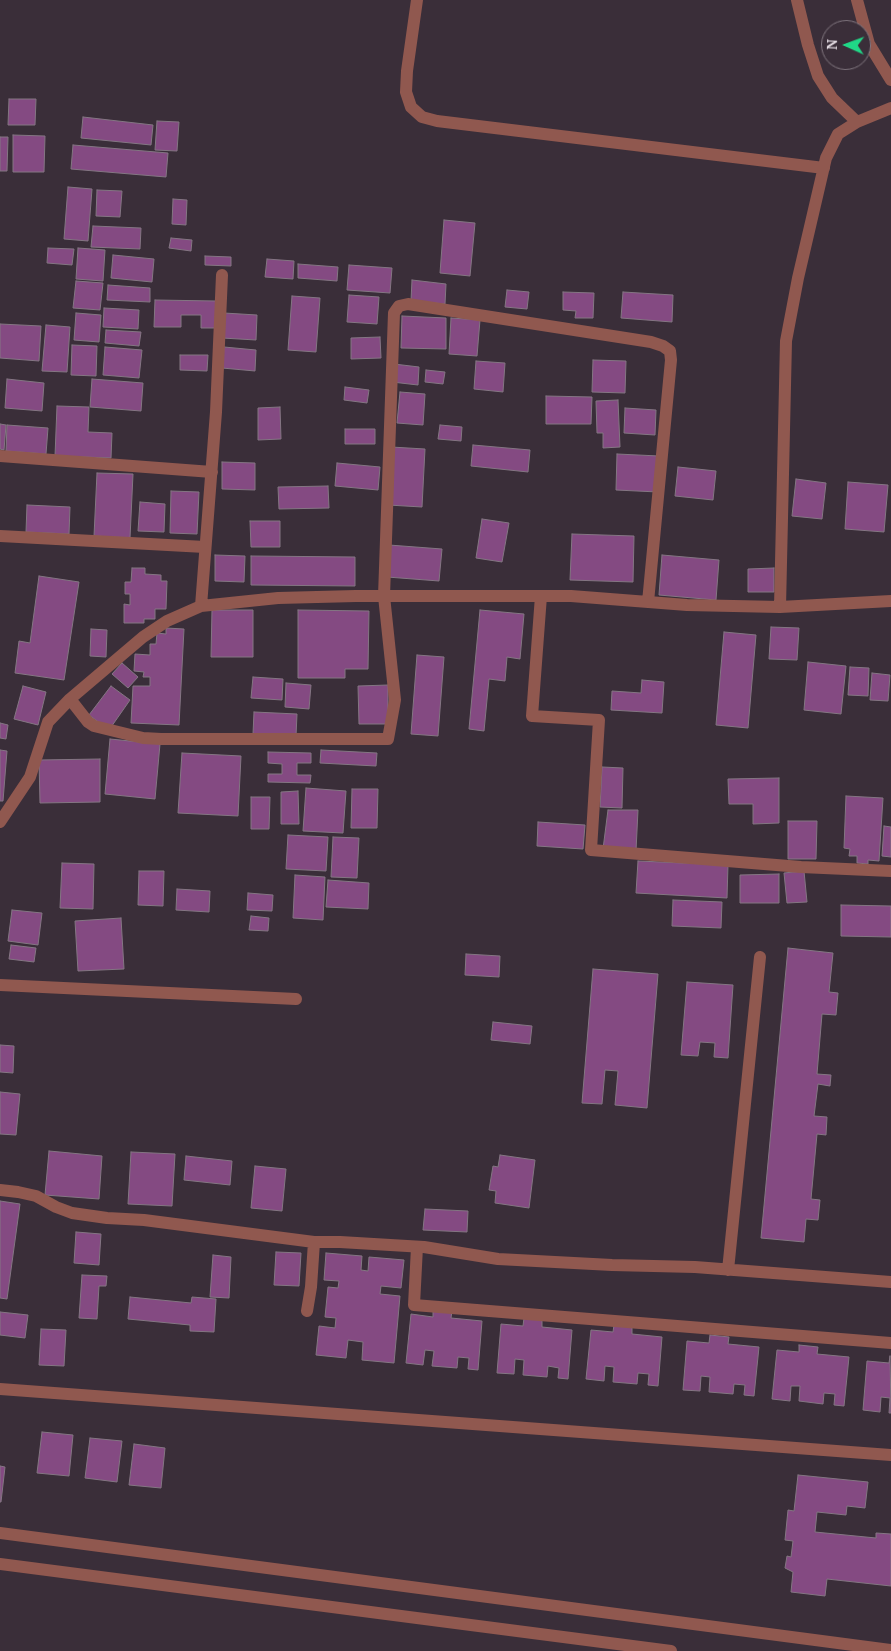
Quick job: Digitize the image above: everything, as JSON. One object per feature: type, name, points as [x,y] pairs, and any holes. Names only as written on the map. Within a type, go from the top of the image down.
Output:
[{"type":"street","points":[[417,0],[407,71],[406,92],[410,107],[422,117],[446,122],[824,168]]},
{"type":"street","points":[[797,0],[818,76],[832,98],[857,122]]},
{"type":"street","points":[[857,0],[870,44],[891,80]]},
{"type":"street","points":[[780,607],[786,341],[796,286],[826,158],[838,134],[857,122],[891,108]]},
{"type":"street","points":[[201,606],[216,412],[222,275]]},
{"type":"street","points":[[70,699],[88,722],[94,726],[143,738],[161,740],[388,739],[395,700],[384,596],[394,313],[399,306],[408,304],[651,342],[663,346],[670,351],[671,360],[648,602]]},
{"type":"street","points":[[0,456],[212,472]]},
{"type":"street","points":[[0,536],[206,547]]},
{"type":"street","points":[[0,822],[30,777],[48,722],[70,699],[143,637],[167,621],[201,606],[278,598],[384,596],[571,596],[648,602],[780,607],[891,601]]},
{"type":"street","points":[[541,596],[532,716],[599,720],[591,850],[891,871]]},
{"type":"street","points":[[728,1270],[760,957]]},
{"type":"street","points":[[0,985],[296,999]]},
{"type":"street","points":[[0,1190],[36,1196],[72,1213],[106,1218],[144,1220],[314,1242],[417,1247],[498,1259],[728,1270],[891,1282]]},
{"type":"street","points":[[306,1312],[311,1287],[314,1242]]},
{"type":"street","points":[[417,1247],[414,1305],[891,1343]]},
{"type":"street","points":[[0,1389],[891,1455]]},
{"type":"street","points":[[0,1533],[606,1611],[891,1650]]},
{"type":"street","points":[[0,1564],[671,1651]]},
{"type":"building","points":[[9,99],[36,99],[35,125],[8,125]]},
{"type":"building","points":[[83,117],[153,125],[151,145],[81,138]]},
{"type":"building","points":[[157,121],[179,122],[177,151],[155,150]]},
{"type":"building","points":[[13,135],[45,136],[44,172],[13,172]]},
{"type":"building","points":[[0,137],[8,137],[7,171],[0,171]]},
{"type":"building","points":[[73,145],[168,153],[166,177],[71,169]]},
{"type":"building","points":[[68,187],[92,189],[88,241],[64,239]]},
{"type":"building","points":[[97,190],[122,191],[120,217],[96,216]]},
{"type":"building","points":[[173,199],[187,200],[186,225],[172,224]]},
{"type":"building","points":[[444,220],[475,223],[470,276],[440,273]]},
{"type":"building","points":[[93,226],[141,228],[140,249],[91,247]]},
{"type":"building","points":[[171,238],[192,240],[191,251],[169,248]]},
{"type":"building","points":[[48,248],[74,249],[72,265],[47,263]]},
{"type":"building","points":[[78,248],[105,250],[103,281],[76,279]]},
{"type":"building","points":[[113,255],[154,259],[152,282],[111,278]]},
{"type":"building","points":[[205,256],[231,257],[231,266],[205,265]]},
{"type":"building","points":[[267,259],[294,261],[293,279],[265,277]]},
{"type":"building","points":[[298,264],[338,267],[337,281],[298,278]]},
{"type":"building","points":[[349,265],[392,268],[390,293],[347,290]]},
{"type":"building","points":[[412,280],[446,284],[445,304],[411,301]]},
{"type":"building","points":[[76,281],[103,283],[100,310],[73,308]]},
{"type":"building","points":[[108,285],[150,288],[150,302],[107,300]]},
{"type":"building","points":[[507,290],[529,292],[527,309],[505,307]]},
{"type":"building","points":[[563,292],[594,293],[593,318],[575,318],[576,311],[563,310]]},
{"type":"building","points":[[623,292],[673,295],[672,322],[621,318]]},
{"type":"building","points":[[349,295],[379,297],[377,324],[347,322]]},
{"type":"building","points":[[292,296],[320,298],[316,352],[288,350]]},
{"type":"building","points":[[155,300],[216,301],[215,328],[201,328],[201,315],[181,315],[181,327],[154,327]]},
{"type":"building","points":[[104,308],[139,310],[138,329],[103,327]]},
{"type":"building","points":[[76,313],[101,315],[99,342],[74,340]]},
{"type":"building","points":[[224,313],[257,315],[256,340],[222,338]]},
{"type":"building","points":[[402,316],[446,318],[446,349],[401,348]]},
{"type":"building","points":[[451,318],[480,320],[477,356],[449,354]]},
{"type":"building","points":[[0,324],[41,326],[39,361],[0,358]]},
{"type":"building","points":[[46,325],[70,327],[67,372],[42,371]]},
{"type":"building","points":[[106,330],[141,332],[139,346],[105,343]]},
{"type":"building","points":[[380,337],[381,358],[351,359],[351,338]]},
{"type":"building","points":[[72,345],[97,346],[96,376],[71,375]]},
{"type":"building","points":[[105,347],[142,350],[139,378],[103,375]]},
{"type":"building","points":[[224,347],[256,350],[255,371],[222,368]]},
{"type":"building","points":[[180,355],[208,355],[207,371],[180,370]]},
{"type":"building","points":[[593,360],[626,361],[625,393],[592,392]]},
{"type":"building","points":[[476,361],[505,363],[503,392],[474,389]]},
{"type":"building","points":[[394,364],[419,367],[418,385],[392,382]]},
{"type":"building","points":[[426,370],[445,372],[443,384],[425,382]]},
{"type":"building","points":[[7,379],[44,383],[42,411],[5,408]]},
{"type":"building","points":[[92,379],[143,383],[141,411],[90,407]]},
{"type":"building","points":[[345,387],[369,390],[367,403],[344,400]]},
{"type":"building","points":[[400,392],[425,394],[423,425],[397,423]]},
{"type":"building","points":[[546,396],[592,397],[591,424],[546,424]]},
{"type":"building","points":[[618,400],[620,447],[603,448],[603,433],[597,433],[596,401]]},
{"type":"building","points":[[57,406],[89,407],[88,432],[112,433],[111,458],[55,456]]},
{"type":"building","points":[[280,407],[281,439],[258,440],[258,408]]},
{"type":"building","points":[[625,408],[656,410],[655,435],[624,433]]},
{"type":"building","points":[[0,424],[6,425],[4,450],[0,449]]},
{"type":"building","points":[[7,425],[48,428],[46,454],[6,451]]},
{"type":"building","points":[[440,425],[462,427],[461,441],[438,439]]},
{"type":"building","points":[[345,429],[375,429],[375,444],[345,444]]},
{"type":"building","points":[[473,445],[530,450],[528,472],[471,466]]},
{"type":"building","points":[[391,447],[425,449],[422,507],[388,505]]},
{"type":"building","points":[[617,454],[659,456],[658,492],[616,490]]},
{"type":"building","points":[[222,462],[255,463],[255,490],[222,489]]},
{"type":"building","points":[[337,463],[380,467],[378,490],[335,486]]},
{"type":"building","points":[[678,467],[716,471],[713,500],[675,496]]},
{"type":"building","points":[[97,473],[133,474],[130,538],[94,536]]},
{"type":"building","points":[[796,479],[826,483],[822,519],[792,516]]},
{"type":"building","points":[[848,482],[888,485],[884,532],[845,529]]},
{"type":"building","points":[[328,486],[329,508],[279,509],[278,487]]},
{"type":"building","points":[[171,491],[199,492],[197,534],[170,533]]},
{"type":"building","points":[[140,502],[165,504],[164,532],[138,531]]},
{"type":"building","points":[[27,505],[70,507],[69,534],[26,532]]},
{"type":"building","points":[[482,519],[509,523],[502,562],[476,558]]},
{"type":"building","points":[[250,521],[280,521],[280,547],[251,547]]},
{"type":"building","points":[[572,534],[634,536],[633,582],[570,580]]},
{"type":"building","points":[[389,545],[442,549],[439,581],[387,577]]},
{"type":"building","points":[[215,555],[245,556],[244,582],[215,581]]},
{"type":"building","points":[[662,555],[719,560],[716,600],[659,595]]},
{"type":"building","points":[[251,556],[355,557],[355,586],[251,585]]},
{"type":"building","points":[[132,568],[145,568],[145,574],[161,575],[161,581],[167,581],[166,609],[155,609],[155,619],[144,619],[144,623],[124,623],[124,604],[130,605],[130,594],[125,594],[125,582],[131,582]]},
{"type":"building","points":[[774,568],[774,592],[748,592],[748,569]]},
{"type":"building","points":[[39,576],[79,582],[64,680],[15,673],[19,641],[30,643]]},
{"type":"building","points":[[212,610],[253,610],[253,657],[211,657]]},
{"type":"building","points":[[298,610],[369,611],[368,669],[345,669],[345,678],[298,678]]},
{"type":"building","points":[[480,610],[524,614],[520,659],[507,657],[505,681],[489,679],[484,731],[469,729]]},
{"type":"building","points":[[771,627],[799,628],[797,660],[769,659]]},
{"type":"building","points":[[166,628],[184,629],[179,725],[131,723],[133,686],[150,686],[150,677],[143,677],[144,672],[134,671],[135,654],[150,655],[150,644],[156,644],[157,633],[166,634]]},
{"type":"building","points":[[91,629],[107,630],[106,657],[90,656]]},
{"type":"building","points":[[724,632],[756,635],[748,728],[716,725]]},
{"type":"building","points":[[417,655],[444,657],[438,736],[411,734]]},
{"type":"building","points":[[808,662],[846,666],[841,714],[804,710]]},
{"type":"building","points":[[122,663],[138,677],[128,688],[112,674]]},
{"type":"building","points":[[850,667],[869,668],[868,696],[848,695]]},
{"type":"building","points":[[872,673],[890,675],[888,701],[870,700]]},
{"type":"building","points":[[253,677],[283,679],[282,700],[251,698]]},
{"type":"building","points":[[642,680],[664,682],[662,713],[611,710],[612,691],[641,693]]},
{"type":"building","points":[[286,683],[311,685],[309,709],[285,707]]},
{"type":"building","points":[[388,685],[388,724],[359,724],[358,686]]},
{"type":"building","points":[[23,686],[46,692],[38,725],[14,719]]},
{"type":"building","points":[[111,686],[130,700],[109,730],[89,715]]},
{"type":"building","points":[[254,712],[297,714],[296,736],[253,734]]},
{"type":"building","points":[[0,723],[8,725],[6,739],[0,738]]},
{"type":"building","points":[[110,739],[160,744],[155,799],[105,794]]},
{"type":"building","points":[[0,750],[7,751],[3,801],[0,801]]},
{"type":"building","points":[[321,750],[377,753],[376,766],[320,763]]},
{"type":"building","points":[[268,752],[311,753],[311,763],[297,763],[297,775],[311,775],[310,783],[268,782],[268,774],[282,774],[282,764],[268,763]]},
{"type":"building","points":[[182,753],[241,756],[238,816],[178,813]]},
{"type":"building","points":[[100,759],[100,802],[40,803],[39,760]]},
{"type":"building","points":[[602,767],[623,768],[622,808],[600,807]]},
{"type":"building","points":[[779,778],[779,823],[753,824],[753,804],[729,804],[728,779]]},
{"type":"building","points":[[306,788],[346,791],[343,833],[303,831]]},
{"type":"building","points":[[352,789],[378,789],[377,828],[351,828]]},
{"type":"building","points":[[298,791],[299,824],[281,824],[281,792]]},
{"type":"building","points":[[846,796],[883,798],[879,861],[868,860],[868,864],[857,863],[857,856],[849,856],[850,849],[844,848]]},
{"type":"building","points":[[251,797],[270,797],[269,829],[251,829]]},
{"type":"building","points":[[608,810],[638,810],[636,851],[603,849]]},
{"type":"building","points":[[788,821],[817,821],[816,859],[788,859]]},
{"type":"building","points":[[538,822],[585,825],[583,849],[537,846]]},
{"type":"building","points":[[884,826],[891,827],[891,857],[882,856]]},
{"type":"building","points":[[288,835],[328,837],[326,871],[286,869]]},
{"type":"building","points":[[333,837],[359,838],[357,878],[331,877]]},
{"type":"building","points":[[638,861],[728,865],[727,898],[636,893]]},
{"type":"building","points":[[62,863],[94,864],[93,909],[60,908]]},
{"type":"building","points":[[139,871],[164,871],[163,906],[138,905]]},
{"type":"building","points":[[804,871],[807,902],[787,903],[784,873]]},
{"type":"building","points":[[779,874],[779,903],[740,903],[740,875]]},
{"type":"building","points":[[295,875],[325,877],[323,920],[293,918]]},
{"type":"building","points":[[328,880],[369,883],[368,909],[326,907]]},
{"type":"building","points":[[177,889],[210,891],[209,912],[176,910]]},
{"type":"building","points":[[248,893],[273,895],[272,911],[247,910]]},
{"type":"building","points":[[673,900],[722,902],[721,928],[672,926]]},
{"type":"building","points":[[841,905],[891,906],[891,937],[841,936]]},
{"type":"building","points":[[12,910],[42,913],[38,945],[8,941]]},
{"type":"building","points":[[251,916],[269,918],[268,931],[249,930]]},
{"type":"building","points":[[121,918],[124,969],[78,971],[75,921]]},
{"type":"building","points":[[11,945],[36,948],[34,962],[9,959]]},
{"type":"building","points":[[788,948],[833,953],[829,992],[838,993],[836,1015],[822,1014],[817,1074],[831,1075],[830,1086],[818,1084],[814,1116],[827,1117],[826,1135],[817,1134],[811,1199],[820,1200],[818,1220],[806,1219],[804,1242],[761,1238]]},
{"type":"building","points":[[466,954],[500,956],[499,977],[465,975]]},
{"type":"building","points":[[593,969],[658,974],[647,1108],[615,1105],[618,1071],[605,1070],[602,1104],[582,1103]]},
{"type":"building","points":[[687,982],[733,985],[728,1058],[714,1057],[715,1043],[700,1042],[698,1056],[681,1055]]},
{"type":"building","points":[[493,1022],[532,1026],[530,1044],[491,1040]]},
{"type":"building","points":[[0,1045],[14,1046],[13,1073],[0,1072]]},
{"type":"building","points":[[0,1092],[20,1094],[16,1135],[0,1134]]},
{"type":"building","points":[[49,1151],[102,1156],[99,1199],[45,1195]]},
{"type":"building","points":[[131,1152],[175,1154],[172,1206],[128,1204]]},
{"type":"building","points":[[500,1155],[535,1160],[529,1208],[495,1203],[496,1191],[489,1190],[493,1166],[498,1167]]},
{"type":"building","points":[[186,1156],[232,1161],[230,1185],[184,1180]]},
{"type":"building","points":[[255,1166],[286,1169],[282,1211],[251,1208]]},
{"type":"building","points":[[0,1201],[20,1204],[7,1299],[0,1298]]},
{"type":"building","points":[[425,1209],[468,1211],[467,1232],[423,1230]]},
{"type":"building","points":[[76,1232],[101,1234],[99,1265],[74,1263]]},
{"type":"building","points":[[276,1252],[301,1253],[299,1286],[274,1285]]},
{"type":"building","points":[[326,1253],[362,1256],[361,1270],[368,1271],[369,1257],[404,1260],[401,1288],[381,1286],[380,1294],[400,1296],[394,1363],[362,1360],[363,1342],[348,1340],[346,1358],[316,1355],[319,1326],[335,1328],[336,1318],[325,1317],[328,1287],[338,1288],[339,1281],[324,1280]]},
{"type":"building","points":[[213,1255],[231,1257],[229,1298],[210,1297]]},
{"type":"building","points":[[82,1275],[107,1276],[106,1286],[99,1286],[97,1319],[79,1318]]},
{"type":"building","points":[[130,1297],[191,1303],[192,1297],[216,1299],[214,1332],[190,1331],[190,1325],[128,1319]]},
{"type":"building","points":[[433,1309],[452,1311],[451,1318],[482,1321],[478,1370],[468,1369],[469,1358],[458,1357],[457,1368],[432,1366],[434,1351],[425,1350],[423,1365],[406,1363],[411,1314],[433,1317]]},
{"type":"building","points":[[0,1312],[28,1315],[25,1338],[0,1335]]},
{"type":"building","points":[[524,1318],[542,1320],[542,1327],[572,1330],[568,1379],[558,1378],[559,1368],[548,1366],[547,1377],[523,1375],[524,1360],[515,1359],[514,1374],[497,1373],[501,1324],[523,1326]]},
{"type":"building","points":[[614,1325],[632,1327],[632,1334],[662,1337],[658,1386],[648,1385],[649,1374],[638,1373],[637,1384],[613,1382],[614,1367],[605,1366],[604,1381],[586,1379],[591,1330],[613,1332]]},
{"type":"building","points":[[41,1329],[66,1330],[64,1366],[39,1365]]},
{"type":"building","points":[[710,1335],[729,1337],[728,1344],[759,1347],[754,1396],[744,1395],[745,1385],[734,1384],[733,1394],[709,1392],[710,1377],[701,1376],[700,1391],[683,1390],[687,1341],[709,1343]]},
{"type":"building","points":[[799,1345],[818,1347],[817,1354],[849,1357],[844,1406],[834,1405],[835,1394],[824,1393],[823,1404],[799,1401],[800,1386],[791,1386],[790,1401],[772,1399],[777,1350],[799,1352]]},
{"type":"building","points":[[890,1356],[891,1413],[889,1413],[890,1398],[881,1397],[880,1412],[863,1410],[867,1361],[889,1363]]},
{"type":"building","points":[[42,1432],[73,1435],[69,1476],[37,1473]]},
{"type":"building","points":[[90,1438],[122,1441],[117,1482],[85,1478]]},
{"type":"building","points":[[134,1444],[165,1448],[161,1488],[129,1485]]},
{"type":"building","points":[[0,1466],[5,1467],[1,1502],[0,1502]]},
{"type":"building","points":[[798,1475],[868,1482],[865,1508],[847,1506],[846,1515],[817,1512],[815,1532],[876,1538],[876,1533],[891,1534],[891,1586],[827,1579],[825,1596],[791,1592],[793,1572],[785,1568],[787,1556],[791,1557],[793,1541],[785,1540],[788,1510],[794,1511]]}]
